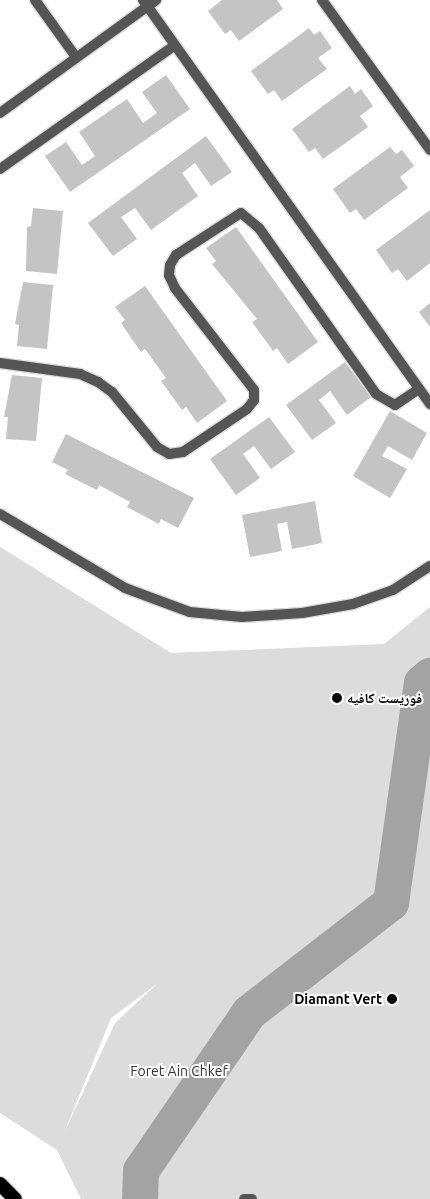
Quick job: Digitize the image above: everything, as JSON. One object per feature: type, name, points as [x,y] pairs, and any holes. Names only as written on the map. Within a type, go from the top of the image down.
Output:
[{"type":"highway","points":[[0,1184],[15,1199]]},
{"type":"street","points":[[35,0],[76,57]]},
{"type":"street","points":[[322,0],[430,150]]},
{"type":"street","points":[[0,113],[149,2],[175,45],[430,404]]},
{"type":"street","points":[[0,169],[175,45]]},
{"type":"street","points":[[0,363],[80,374],[98,382],[112,392],[157,447],[169,454],[183,452],[246,409],[254,400],[254,390],[175,288],[169,275],[170,265],[176,255],[241,213],[258,228],[376,394],[396,405],[419,389]]},
{"type":"street","points":[[0,514],[125,588],[190,612],[242,617],[302,613],[353,604],[393,590],[430,566]]},
{"type":"street","points":[[244,1199],[252,1199]]},
{"type":"green space","name":"Foret Ain Chkef","points":[[0,547],[171,653],[384,644],[430,607],[430,1199],[81,1199],[57,1150],[0,1113]],"holes":[[[158,983],[115,1023],[64,1133],[111,1018]]]},
{"type":"building","points":[[222,0],[277,0],[283,9],[239,41],[231,30],[225,34],[208,11]]},
{"type":"building","points":[[309,28],[314,35],[320,31],[332,48],[318,58],[327,69],[282,101],[274,90],[268,94],[251,71]]},
{"type":"building","points":[[166,75],[190,109],[70,192],[45,156],[66,142],[82,165],[95,156],[79,132],[127,99],[143,123],[157,113],[142,92]]},
{"type":"building","points":[[350,86],[355,94],[361,89],[373,106],[360,116],[368,127],[323,159],[315,148],[309,152],[292,129]]},
{"type":"building","points":[[206,136],[232,172],[211,186],[195,163],[182,173],[198,196],[151,230],[135,208],[121,217],[137,239],[113,256],[88,223]]},
{"type":"building","points":[[390,147],[396,154],[402,150],[414,166],[400,177],[408,188],[364,220],[356,209],[350,213],[333,189]]},
{"type":"building","points":[[33,208],[63,211],[57,274],[26,271],[27,227],[31,226]]},
{"type":"building","points":[[430,210],[430,263],[407,281],[398,269],[392,273],[376,250]]},
{"type":"building","points":[[236,227],[318,342],[288,364],[277,348],[273,351],[252,322],[257,319],[212,264],[216,261],[206,248]]},
{"type":"building","points":[[23,282],[53,285],[47,349],[17,346],[19,325],[15,324]]},
{"type":"building","points":[[145,286],[227,401],[197,423],[186,407],[182,410],[161,381],[166,378],[145,349],[141,352],[121,323],[125,320],[115,307]]},
{"type":"building","points":[[430,303],[430,327],[419,312]]},
{"type":"building","points":[[345,362],[371,397],[347,415],[330,391],[319,400],[336,423],[312,440],[286,405]]},
{"type":"building","points":[[12,375],[42,378],[36,441],[6,439],[8,417],[4,417]]},
{"type":"building","points":[[390,411],[427,433],[412,460],[388,446],[382,456],[407,469],[390,498],[353,476]]},
{"type":"building","points":[[269,417],[295,452],[271,469],[254,446],[243,454],[260,478],[236,495],[210,459]]},
{"type":"building","points":[[66,434],[194,498],[178,528],[161,519],[159,524],[127,507],[130,502],[99,485],[97,490],[65,474],[68,470],[52,462]]},
{"type":"building","points":[[315,501],[322,543],[292,549],[287,522],[277,524],[282,551],[250,557],[242,515]]},
{"type":"waterway","points":[[140,1199],[141,1171],[249,1013],[391,903],[422,683],[430,676]]},
{"type":"place","name":"فوريست كافيه","points":[[337,698]]},
{"type":"place","name":"Diamant Vert","points":[[392,999]]}]
